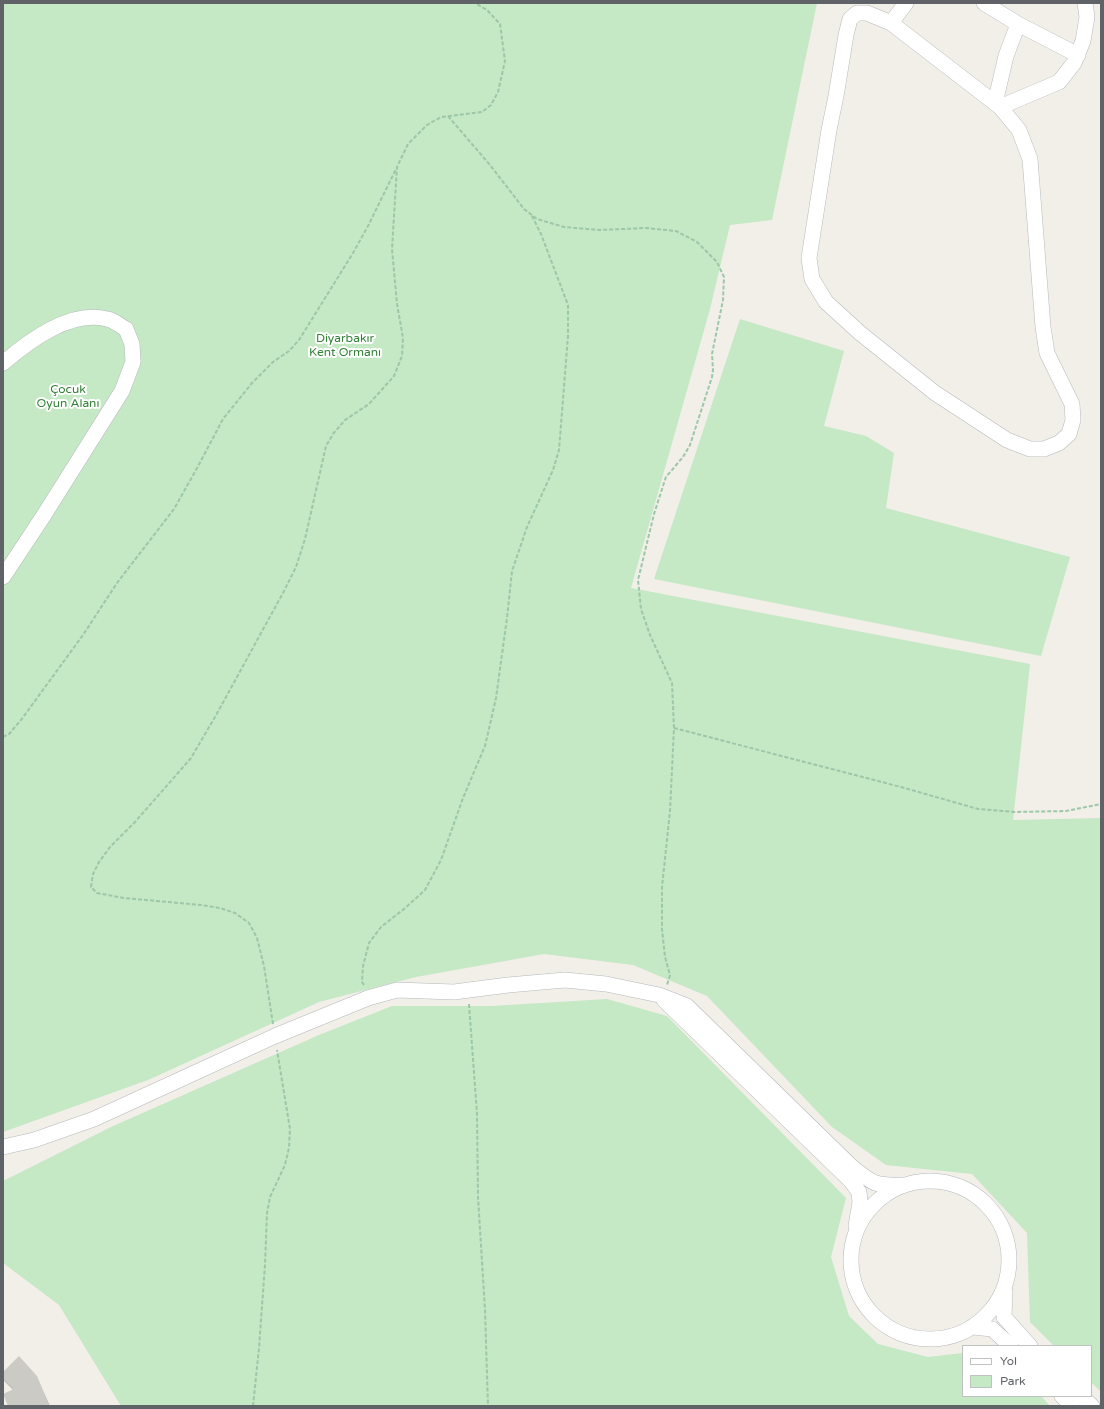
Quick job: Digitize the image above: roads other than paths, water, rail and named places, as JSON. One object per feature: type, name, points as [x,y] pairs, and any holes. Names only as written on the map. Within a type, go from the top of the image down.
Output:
[{"type":"lane","points":[[891,23],[906,3]]},
{"type":"lane","points":[[984,3],[1018,24],[1078,55]]},
{"type":"lane","points":[[997,105],[1059,82],[1074,63],[1083,41],[1087,17],[1086,3]]},
{"type":"lane","points":[[854,9],[857,13],[867,13],[891,23],[997,105],[1019,130],[1030,159],[1043,327],[1047,353],[1072,404],[1073,420],[1070,434],[1059,444],[1044,449],[1030,449],[1007,440],[935,393],[860,333],[826,302],[812,279],[809,258],[815,213],[846,35],[854,9]]},
{"type":"lane","points":[[997,105],[1006,56],[1018,24]]},
{"type":"lane","points":[[3,363],[24,345],[62,324],[88,316],[109,319],[126,329],[132,344],[133,362],[122,391],[3,577]]},
{"type":"lane","points":[[3,1147],[34,1140],[94,1119],[275,1036],[368,998],[397,990],[454,992],[565,980],[606,984],[659,995],[687,1006],[852,1167],[869,1181],[884,1186],[903,1185],[928,1180],[954,1184],[977,1195],[995,1214],[1007,1236],[1010,1262],[1005,1287],[1004,1317],[1029,1345]]},
{"type":"lane","points":[[659,995],[852,1181],[859,1192],[860,1202],[853,1242],[851,1268],[858,1294],[874,1316],[896,1331],[922,1338],[949,1337],[973,1326],[992,1309],[1005,1287]]},
{"type":"lane","points":[[853,1242],[863,1217],[881,1197],[903,1185]]},
{"type":"lane","points":[[973,1326],[992,1329],[1010,1345]]},
{"type":"lane","points":[[1063,1397],[1072,1406]]},
{"type":"lane","points":[[1082,1397],[1092,1406]]},
{"type":"park label","name":"Diyarbakır Kent Ormanı","points":[[345,346]]},
{"type":"park label","name":"Çocuk Oyun Alanı","points":[[68,397]]}]
